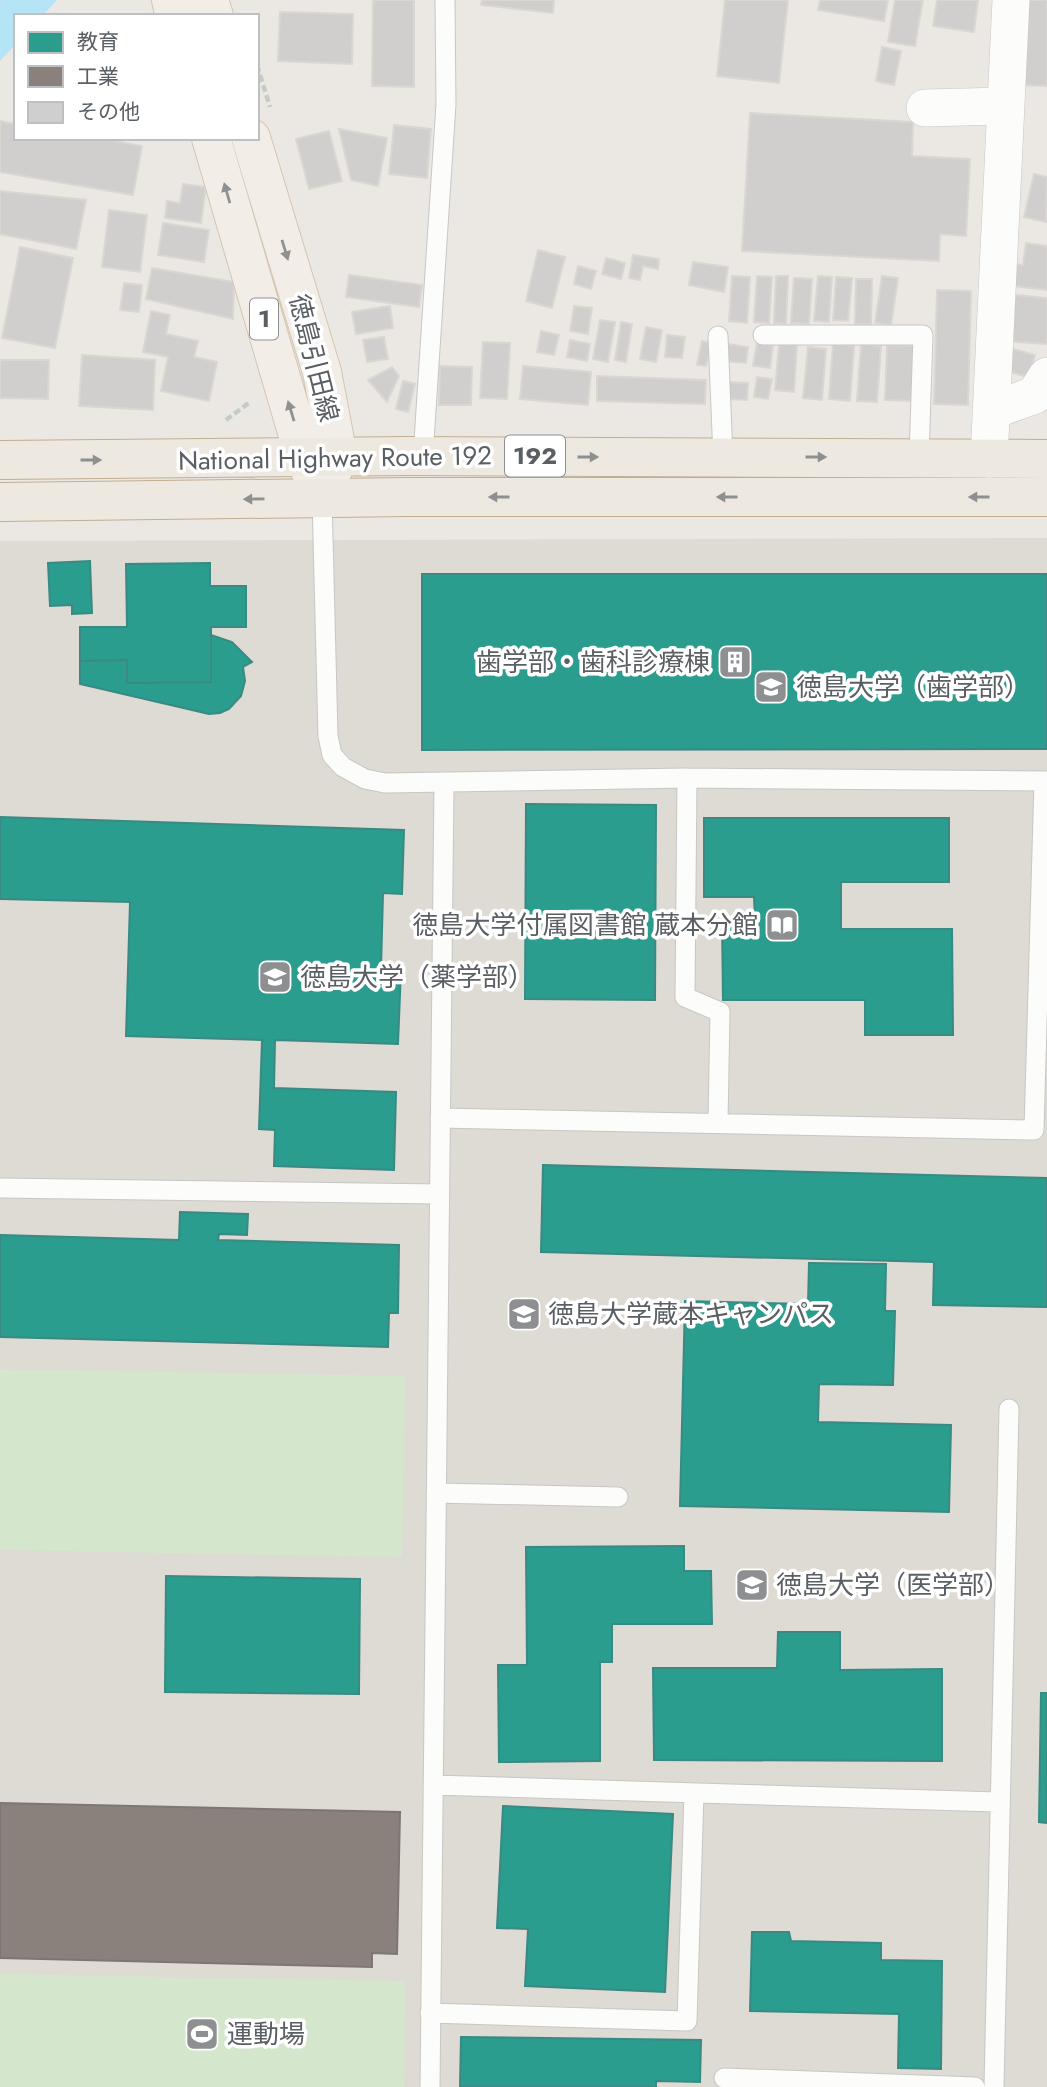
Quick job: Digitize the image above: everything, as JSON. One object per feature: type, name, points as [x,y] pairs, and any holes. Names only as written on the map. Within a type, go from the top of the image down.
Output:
[{"type":"highway","name":"National Highway Route 192","points":[[0,460],[200,460],[321,456],[1047,459]]},
{"type":"highway","name":"National Highway Route 192","points":[[0,502],[322,498],[1047,497]]},
{"type":"main road","name":"徳島引田線","points":[[212,140],[321,456]]},
{"type":"main road","name":"徳島引田線","points":[[252,140],[322,372],[322,498]]},
{"type":"street","points":[[989,458],[1010,0]]},
{"type":"street","points":[[925,108],[1004,106]]},
{"type":"street","points":[[990,411],[1035,395],[1047,376]]},
{"type":"lane","points":[[423,456],[446,104],[445,0]]},
{"type":"lane","points":[[764,335],[923,335],[919,457]]},
{"type":"lane","points":[[718,336],[723,457]]},
{"type":"lane","points":[[322,498],[328,736],[332,755],[343,767],[365,779],[444,784],[687,778],[1046,781],[1034,1130],[440,1118]]},
{"type":"lane","points":[[687,778],[685,997],[720,1012],[718,1122]]},
{"type":"lane","points":[[430,2087],[444,784]]},
{"type":"lane","points":[[0,1188],[439,1194]]},
{"type":"lane","points":[[994,2087],[998,1802],[1009,1409]]},
{"type":"lane","points":[[436,1493],[618,1497]]},
{"type":"lane","points":[[433,1785],[998,1802]]},
{"type":"lane","points":[[430,2013],[687,2021],[694,1793]]},
{"type":"lane","points":[[723,2078],[975,2087]]},
{"type":"shaded area","name":"徳島大学蔵本キャンパス","points":[[1047,538],[1047,2087],[0,2087],[0,541]]},
{"type":"green space","points":[[0,1369],[405,1376],[402,1557],[0,1550]]},
{"type":"green space","name":"運動場","points":[[0,1974],[405,1981],[404,2087],[0,2087]]},
{"type":"water","points":[[0,0],[57,0],[44,14],[14,14],[14,46],[0,61]]},
{"type":"building: 教育","points":[[90,561],[92,613],[72,614],[72,605],[50,606],[48,563]]},
{"type":"building: 教育","points":[[210,563],[210,586],[246,586],[246,627],[211,627],[211,682],[127,683],[127,660],[80,661],[80,627],[127,627],[126,564]]},
{"type":"building: 教育","name":"歯学部・歯科診療棟","points":[[422,574],[1047,574],[1047,749],[422,750]]},
{"type":"building: 教育","points":[[211,635],[232,642],[252,662],[243,667],[245,681],[241,696],[229,709],[220,713],[209,714],[80,684],[80,661],[127,660],[127,683],[211,682]]},
{"type":"building: 教育","points":[[526,804],[656,805],[655,1000],[525,999]]},
{"type":"building: 教育","points":[[0,817],[404,830],[402,894],[383,893],[381,969],[401,969],[398,1044],[275,1040],[274,1088],[396,1092],[394,1170],[274,1166],[275,1130],[259,1129],[262,1040],[126,1036],[130,902],[0,899]]},
{"type":"building: 教育","name":"徳島大学付属図書館 蔵本分館","points":[[704,818],[949,818],[949,882],[841,882],[841,929],[952,929],[953,1035],[865,1035],[865,1000],[723,1000],[722,920],[755,920],[754,897],[704,897]]},
{"type":"building: 教育","points":[[543,1165],[1047,1178],[1047,1307],[933,1305],[934,1262],[541,1252]]},
{"type":"building: 教育","points":[[180,1212],[248,1214],[247,1235],[219,1234],[218,1240],[399,1245],[398,1313],[389,1313],[388,1347],[0,1337],[0,1235],[179,1240]]},
{"type":"building: 教育","points":[[809,1263],[886,1264],[885,1311],[895,1311],[893,1385],[819,1384],[818,1422],[951,1425],[949,1512],[680,1506],[685,1301],[808,1304]]},
{"type":"building: 教育","points":[[684,1546],[684,1571],[711,1571],[712,1624],[612,1624],[612,1662],[600,1662],[600,1761],[499,1762],[498,1665],[527,1665],[526,1547]]},
{"type":"building: 教育","points":[[166,1576],[360,1579],[359,1694],[165,1692]]},
{"type":"building: 教育","points":[[778,1632],[840,1632],[840,1670],[942,1669],[942,1761],[654,1760],[653,1668],[777,1668]]},
{"type":"building: 教育","points":[[1041,1693],[1047,1693],[1047,1823],[1039,1822]]},
{"type":"building: 教育","points":[[503,1806],[673,1814],[665,1992],[525,1986],[528,1929],[497,1928]]},
{"type":"building: 教育","points":[[752,1932],[789,1932],[791,1941],[881,1943],[881,1960],[942,1961],[941,2069],[898,2068],[899,2014],[750,2011]]},
{"type":"building: 教育","points":[[461,2037],[701,2040],[700,2082],[656,2081],[656,2087],[460,2087]]},
{"type":"building: 工業","points":[[0,1803],[400,1812],[397,1954],[372,1953],[372,1967],[0,1958]]},
{"type":"building: その他","points":[[373,0],[414,0],[414,87],[372,86]]},
{"type":"building: その他","points":[[482,0],[554,0],[553,13],[481,5]]},
{"type":"building: その他","points":[[725,0],[788,0],[779,83],[717,76]]},
{"type":"building: その他","points":[[820,0],[888,0],[884,21],[818,10]]},
{"type":"building: その他","points":[[895,0],[923,0],[915,46],[888,42]]},
{"type":"building: その他","points":[[937,0],[978,0],[974,32],[933,26]]},
{"type":"building: その他","points":[[1020,0],[1047,0],[1047,86],[1017,85]]},
{"type":"building: その他","points":[[280,12],[353,14],[352,64],[278,61]]},
{"type":"building: その他","points":[[882,47],[901,51],[894,85],[876,81]]},
{"type":"building: その他","points":[[750,113],[913,122],[912,156],[970,159],[966,236],[940,234],[939,261],[742,251]]},
{"type":"building: その他","points":[[0,121],[14,124],[14,140],[109,140],[142,146],[133,195],[0,172]]},
{"type":"building: その他","points":[[394,125],[431,129],[427,178],[389,174]]},
{"type":"building: その他","points":[[339,129],[387,138],[378,186],[351,180]]},
{"type":"building: その他","points":[[329,131],[342,181],[309,189],[296,139]]},
{"type":"building: その他","points":[[1034,174],[1047,177],[1046,222],[1024,217]]},
{"type":"building: その他","points":[[183,184],[206,187],[201,223],[165,218],[167,201],[180,203]]},
{"type":"building: その他","points":[[0,191],[86,200],[76,249],[0,234]]},
{"type":"building: その他","points":[[109,210],[147,215],[140,272],[102,267]]},
{"type":"building: その他","points":[[163,223],[209,230],[204,262],[158,255]]},
{"type":"building: その他","points":[[1026,243],[1047,246],[1047,290],[1006,285],[1009,264],[1023,265]]},
{"type":"building: その他","points":[[20,247],[73,258],[55,348],[2,338]]},
{"type":"building: その他","points":[[538,250],[565,257],[552,308],[526,301]]},
{"type":"building: その他","points":[[633,255],[659,259],[658,269],[643,266],[640,280],[629,278]]},
{"type":"building: その他","points":[[606,258],[625,263],[621,279],[602,274]]},
{"type":"building: その他","points":[[693,262],[728,267],[724,292],[689,285]]},
{"type":"building: その他","points":[[578,266],[596,271],[591,289],[574,284]]},
{"type":"building: その他","points":[[152,268],[234,282],[233,319],[146,299]]},
{"type":"building: その他","points":[[349,275],[422,285],[419,307],[346,297]]},
{"type":"building: その他","points":[[732,276],[750,277],[747,323],[729,321]]},
{"type":"building: その他","points":[[757,276],[772,277],[769,323],[754,322]]},
{"type":"building: その他","points":[[776,276],[788,276],[786,324],[774,323]]},
{"type":"building: その他","points":[[818,276],[832,277],[829,322],[814,321]]},
{"type":"building: その他","points":[[882,276],[898,278],[891,325],[875,323]]},
{"type":"building: その他","points":[[836,277],[852,278],[848,321],[833,320]]},
{"type":"building: その他","points":[[794,278],[812,279],[809,324],[791,323]]},
{"type":"building: その他","points":[[856,279],[872,279],[871,324],[855,324]]},
{"type":"building: その他","points":[[124,283],[142,285],[139,312],[120,310]]},
{"type":"building: その他","points":[[937,290],[971,291],[968,405],[934,404]]},
{"type":"building: その他","points":[[1007,294],[1047,298],[1047,344],[1003,341]]},
{"type":"building: その他","points":[[390,306],[393,328],[356,334],[352,312]]},
{"type":"building: その他","points":[[574,306],[592,308],[588,334],[570,331]]},
{"type":"building: その他","points":[[151,311],[170,315],[166,334],[198,341],[194,357],[217,362],[209,401],[161,391],[168,357],[143,352]]},
{"type":"building: その他","points":[[600,320],[615,322],[608,362],[593,359]]},
{"type":"building: その他","points":[[621,322],[632,324],[626,362],[615,360]]},
{"type":"building: その他","points":[[646,327],[662,330],[656,362],[640,359]]},
{"type":"building: その他","points":[[541,331],[559,335],[554,355],[537,352]]},
{"type":"building: その他","points":[[667,335],[685,337],[682,358],[665,357]]},
{"type":"building: その他","points":[[384,337],[388,359],[367,362],[363,340]]},
{"type":"building: その他","points":[[570,340],[590,344],[587,361],[567,357]]},
{"type":"building: その他","points":[[702,341],[711,343],[706,366],[697,365]]},
{"type":"building: その他","points":[[483,342],[510,343],[507,399],[480,398]]},
{"type":"building: その他","points":[[757,343],[773,345],[770,368],[753,366]]},
{"type":"building: その他","points":[[728,344],[748,347],[746,363],[725,361]]},
{"type":"building: その他","points":[[779,344],[797,345],[794,392],[775,390]]},
{"type":"building: その他","points":[[833,344],[854,346],[850,401],[829,399]]},
{"type":"building: その他","points":[[861,344],[881,346],[877,402],[857,401]]},
{"type":"building: その他","points":[[887,345],[915,346],[913,401],[885,400]]},
{"type":"building: その他","points":[[808,347],[826,349],[822,400],[803,398]]},
{"type":"building: その他","points":[[1006,347],[1035,355],[1029,377],[1000,370]]},
{"type":"building: その他","points":[[82,355],[155,360],[153,410],[79,406]]},
{"type":"building: その他","points":[[0,360],[49,360],[48,399],[0,398]]},
{"type":"building: その他","points":[[440,366],[472,367],[471,405],[439,405]]},
{"type":"building: その他","points":[[523,366],[591,372],[588,405],[520,399]]},
{"type":"building: その他","points":[[392,367],[399,376],[387,402],[368,380]]},
{"type":"building: その他","points":[[597,376],[706,380],[705,404],[597,401]]},
{"type":"building: その他","points":[[757,377],[772,379],[768,399],[754,397]]},
{"type":"building: その他","points":[[403,381],[415,384],[408,412],[396,409]]},
{"type":"building: その他","points":[[728,382],[748,383],[747,400],[727,399]]},
{"type":"place","name":"歯学部・歯科診療棟","points":[[735,662]]},
{"type":"place","name":"徳島大学（歯学部）","points":[[771,687]]},
{"type":"place","name":"徳島大学付属図書館 蔵本分館","points":[[782,925]]},
{"type":"place","name":"徳島大学（薬学部）","points":[[275,977]]},
{"type":"place","name":"徳島大学蔵本キャンパス","points":[[524,1314]]},
{"type":"place","name":"徳島大学（医学部）","points":[[752,1585]]},
{"type":"place","name":"運動場","points":[[202,2034]]}]
